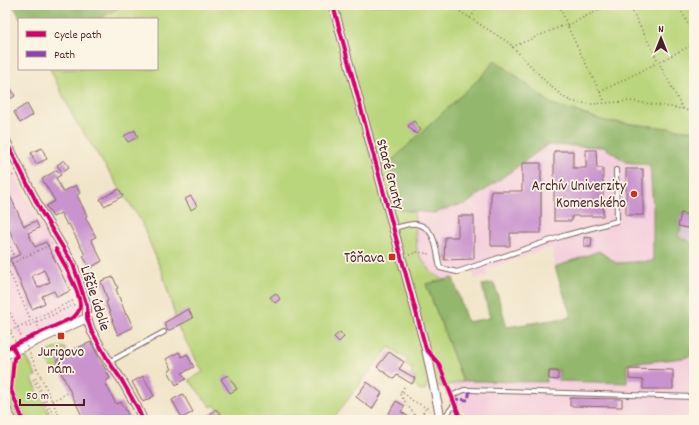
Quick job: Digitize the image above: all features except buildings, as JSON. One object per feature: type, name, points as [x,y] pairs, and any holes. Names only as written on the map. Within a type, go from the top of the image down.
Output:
[{"type":"main road","points":[[5,411],[10,420]]},
{"type":"street","name":"Staré Grunty","points":[[333,5],[426,349],[441,418]]},
{"type":"street","name":"Líščie údolie","points":[[5,139],[42,213],[73,264],[87,306],[91,330],[109,362],[121,379],[143,420]]},
{"type":"street","points":[[6,352],[88,318]]},
{"type":"lane","points":[[394,228],[415,224],[426,228],[434,237],[440,268],[457,272],[563,236],[617,221],[616,170]]},
{"type":"lane","points":[[109,362],[164,332]]},
{"type":"lane","points":[[426,349],[439,364],[461,420]]},
{"type":"lane","points":[[451,396],[464,390],[470,390],[694,398]]},
{"type":"lane","points":[[441,418],[454,404]]},
{"type":"path","points":[[450,5],[509,43],[548,84],[565,98],[573,102],[592,104],[631,101],[683,109],[694,113]]},
{"type":"path","points":[[470,18],[480,5]]},
{"type":"path","points":[[559,5],[567,25],[605,102]]},
{"type":"path","points":[[512,47],[567,25],[609,5]]},
{"type":"path","points":[[629,5],[683,109]]},
{"type":"path","points":[[678,5],[694,35]]},
{"type":"path","points":[[600,92],[694,44]]},
{"type":"path","points":[[5,236],[15,257]]},
{"type":"path","points":[[6,267],[48,246]]},
{"type":"path","points":[[417,252],[437,255]]},
{"type":"path","points":[[6,267],[13,253]]},
{"type":"path","points":[[6,267],[31,320]]},
{"type":"path","points":[[15,343],[10,332],[17,327],[72,301],[74,305],[26,327]]},
{"type":"path","points":[[5,302],[61,420]]},
{"type":"path","points":[[37,322],[41,332]]},
{"type":"path","points":[[35,378],[54,420],[33,379],[35,378]]},
{"type":"path","points":[[404,387],[399,393],[418,420],[426,408]]},
{"type":"path","points":[[52,401],[70,392]]},
{"type":"path","points":[[401,392],[413,401],[429,409],[431,416],[441,418]]},
{"type":"path","points":[[22,418],[27,420]]},
{"type":"shaded area","points":[[547,145],[604,147],[626,162],[650,165],[653,208],[653,261],[616,263],[599,251],[555,267],[552,247],[487,269],[488,276],[475,279],[473,270],[444,280],[432,273],[417,252],[414,212],[435,213],[454,206],[466,204]]},
{"type":"shaded area","points":[[5,154],[38,220],[54,247],[71,282],[79,303],[74,315],[19,341],[5,313]]},
{"type":"shaded area","points":[[681,213],[694,216],[694,249],[689,241],[678,238],[681,227]]},
{"type":"shaded area","points":[[694,354],[694,420],[468,420],[451,385],[463,381],[546,382],[548,370],[559,370],[559,381],[627,382],[627,364],[684,358]]},
{"type":"green space","points":[[13,5],[123,5],[101,18],[20,18]]},
{"type":"green space","points":[[123,5],[694,5],[694,131],[605,121],[552,104],[495,61],[483,75],[401,210],[414,212],[417,252],[432,273],[444,280],[426,284],[463,381],[443,387],[427,383],[425,390],[420,391],[413,384],[416,378],[411,374],[413,370],[405,365],[408,360],[389,347],[332,420],[227,420],[215,405],[211,407],[189,380],[203,372],[179,329],[163,275],[140,219],[75,120],[50,70],[158,70],[158,18],[101,18]]},
{"type":"green space","points":[[495,60],[552,104],[605,121],[694,131],[694,216],[681,213],[681,226],[678,237],[689,241],[694,249],[694,354],[684,358],[627,364],[627,383],[559,381],[559,370],[548,370],[546,382],[463,381],[426,284],[453,278],[467,322],[490,318],[482,285],[494,283],[507,327],[571,317],[555,267],[599,251],[616,263],[653,261],[653,208],[650,165],[626,162],[604,147],[547,145],[466,204],[454,206],[435,213],[401,210],[389,163],[483,75]]},
{"type":"green space","points":[[59,347],[65,348],[67,353],[64,354],[65,356],[57,360],[61,367],[53,371],[44,354]]},
{"type":"green space","points":[[25,354],[36,376],[32,379],[52,420],[32,420],[24,417],[14,392],[16,358]]},
{"type":"green space","points":[[5,372],[10,375],[9,391],[21,420],[18,420],[16,413],[5,394]]},
{"type":"marked path","points":[[453,399],[468,400],[470,390]]},
{"type":"cycle path","points":[[333,5],[426,349],[439,364],[461,420]]},
{"type":"cycle path","points":[[5,139],[42,213],[73,264],[87,306],[87,318],[91,330],[109,362],[121,379],[143,420]]},
{"type":"cycle path","points":[[5,349],[74,317],[79,310],[80,301],[78,294],[56,249]]},
{"type":"cycle path","points":[[12,346],[17,356],[14,358],[11,390],[23,420]]},
{"type":"place","name":"Archív Univerzity Komenského","points":[[634,194]]},
{"type":"place","name":"Tôňava","points":[[392,257]]},
{"type":"place","name":"Jurigovo nám.","points":[[61,336]]}]
